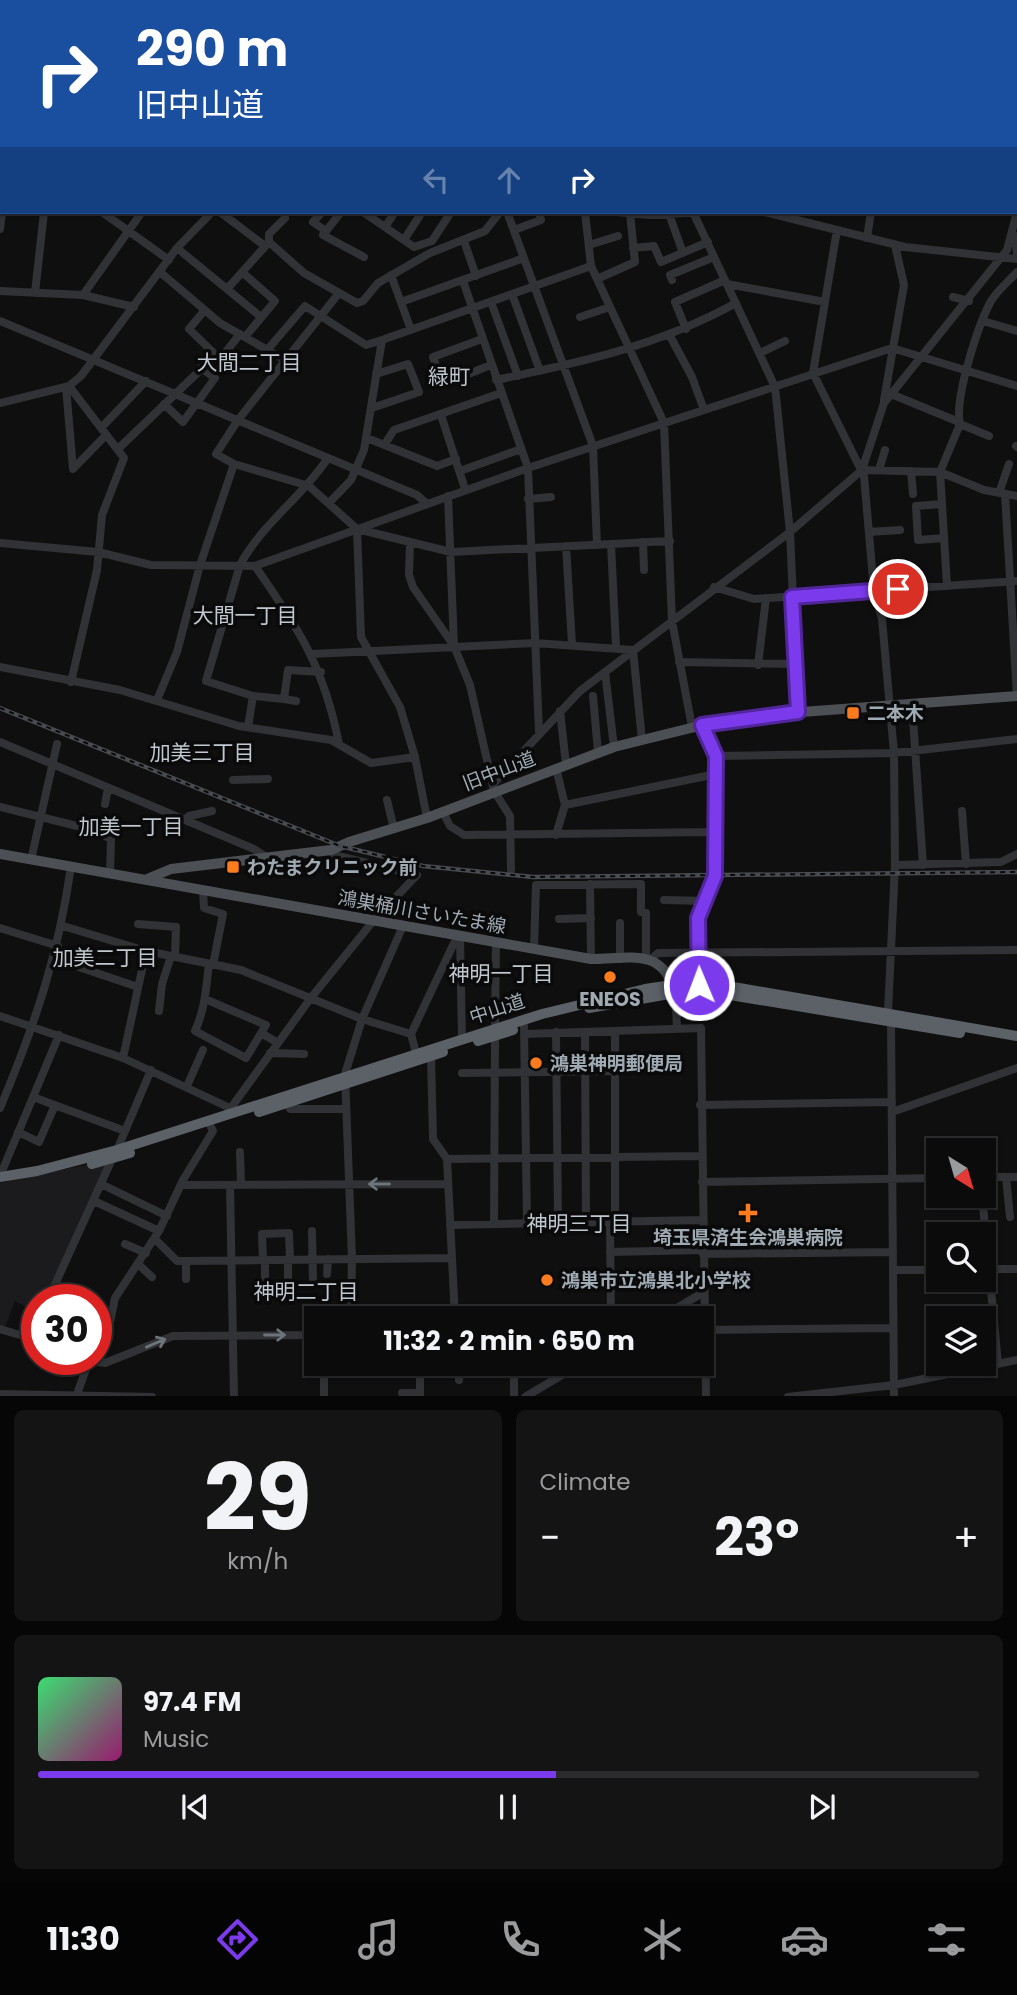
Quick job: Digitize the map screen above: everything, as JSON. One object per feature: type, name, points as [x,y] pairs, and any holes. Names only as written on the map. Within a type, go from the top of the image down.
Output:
[{"type":"highway","name":"中山道","points":[[0,1177],[115,1154],[227,1112],[431,1056],[593,999],[699,985],[749,988],[1017,1043]]},
{"type":"highway","name":"中山道","points":[[0,1183],[211,1127],[462,1039],[495,1032],[525,1030],[598,1005],[674,989],[737,995],[1017,1036]]},
{"type":"main road","name":"旧中山道","points":[[0,854],[147,879],[165,870],[331,850],[427,818],[494,788],[598,752],[697,726],[798,712],[1017,696]]},
{"type":"main road","name":"鴻巣桶川さいたま線","points":[[147,879],[591,959],[649,959]]},
{"type":"main road","points":[[649,959],[666,971],[674,989]]},
{"type":"street","points":[[34,293],[44,214]]},
{"type":"street","points":[[105,214],[169,260]]},
{"type":"street","points":[[83,295],[140,214]]},
{"type":"street","points":[[0,402],[67,386],[94,360],[177,248],[210,214]]},
{"type":"street","points":[[223,214],[304,273],[356,303],[363,301],[378,283],[430,253],[485,231],[498,214]]},
{"type":"street","points":[[320,214],[313,222],[326,231]]},
{"type":"street","points":[[339,214],[323,235],[364,257]]},
{"type":"street","points":[[367,214],[414,247],[432,241],[450,214]]},
{"type":"street","points":[[385,227],[394,214]]},
{"type":"street","points":[[404,240],[421,214]]},
{"type":"street","points":[[509,214],[593,446],[597,545]]},
{"type":"street","points":[[514,230],[541,220],[539,214]]},
{"type":"street","points":[[585,214],[591,266],[664,423],[672,621],[679,662],[697,726],[716,756],[715,876],[698,918],[699,985]]},
{"type":"street","points":[[597,279],[635,262],[629,214],[669,214],[683,253]]},
{"type":"street","points":[[695,214],[775,387],[790,532],[798,712]]},
{"type":"street","points":[[773,214],[895,245],[1017,259]]},
{"type":"street","points":[[867,238],[871,214]]},
{"type":"street","points":[[884,403],[1002,258],[1014,229],[1017,214]]},
{"type":"street","points":[[228,288],[267,244],[270,234],[285,218]]},
{"type":"street","points":[[1014,229],[1017,254]]},
{"type":"street","points":[[837,230],[813,373],[862,470],[873,591],[882,619],[894,753],[895,864],[890,950],[894,1396]]},
{"type":"street","points":[[589,245],[618,236]]},
{"type":"street","points":[[464,241],[476,276]]},
{"type":"street","points":[[633,248],[654,246],[662,262],[708,243]]},
{"type":"street","points":[[494,788],[560,711],[605,672],[790,532],[862,470],[884,403],[904,285],[895,245]]},
{"type":"street","points":[[177,248],[261,317]]},
{"type":"street","points":[[672,280],[670,275],[715,257]]},
{"type":"street","points":[[401,302],[524,258]]},
{"type":"street","points":[[268,349],[305,306],[366,345],[473,310],[591,266]]},
{"type":"street","points":[[160,272],[204,311],[285,360]]},
{"type":"street","points":[[204,311],[189,329],[220,359],[275,301],[242,272]]},
{"type":"street","points":[[947,586],[940,472],[959,423],[968,370],[983,321],[992,300],[1017,272]]},
{"type":"street","points":[[391,275],[411,330]]},
{"type":"street","points":[[463,281],[528,468],[540,732]]},
{"type":"street","points":[[686,329],[675,302],[726,282],[825,302]]},
{"type":"street","points":[[0,291],[83,295],[134,307]]},
{"type":"street","points":[[339,293],[238,420],[216,454],[234,464],[309,486],[357,529],[451,552],[670,541]]},
{"type":"street","points":[[512,294],[540,371]]},
{"type":"street","points":[[953,297],[968,301]]},
{"type":"street","points":[[491,302],[518,376]]},
{"type":"street","points":[[496,380],[629,351],[686,329],[736,303]]},
{"type":"street","points":[[580,317],[610,307]]},
{"type":"street","points":[[0,321],[417,495],[427,505]]},
{"type":"street","points":[[983,321],[1017,331]]},
{"type":"street","points":[[670,336],[692,377],[704,410]]},
{"type":"street","points":[[482,339],[433,357],[443,384],[491,365]]},
{"type":"street","points":[[329,503],[357,470],[367,438],[382,340]]},
{"type":"street","points":[[760,353],[785,341]]},
{"type":"street","points":[[0,543],[98,552],[151,565],[255,566],[466,489],[892,348],[1017,386]]},
{"type":"street","points":[[119,448],[216,355]]},
{"type":"street","points":[[372,408],[419,392],[408,364],[376,374]]},
{"type":"street","points":[[164,404],[183,422],[215,378],[201,369]]},
{"type":"street","points":[[67,386],[73,469],[146,381]]},
{"type":"street","points":[[67,386],[119,448],[124,458],[105,502],[98,552],[71,681]]},
{"type":"street","points":[[384,444],[394,430],[501,393]]},
{"type":"street","points":[[891,394],[989,436]]},
{"type":"street","points":[[441,415],[466,489]]},
{"type":"street","points":[[367,438],[437,466],[456,459]]},
{"type":"street","points":[[460,471],[521,449]]},
{"type":"street","points":[[879,470],[885,450]]},
{"type":"street","points":[[296,701],[253,696],[206,681],[240,565],[248,549],[309,486],[328,458]]},
{"type":"street","points":[[157,700],[177,652],[200,565],[234,464]]},
{"type":"street","points":[[1009,464],[1002,494],[1013,581],[1017,696]]},
{"type":"street","points":[[862,470],[940,472],[1002,494],[1017,496]]},
{"type":"street","points":[[911,471],[913,494]]},
{"type":"street","points":[[448,496],[454,646]]},
{"type":"street","points":[[528,499],[551,497]]},
{"type":"street","points":[[942,504],[916,506],[918,540],[944,538]]},
{"type":"street","points":[[357,529],[361,637],[400,706],[415,757],[427,818]]},
{"type":"street","points":[[869,532],[900,530]]},
{"type":"street","points":[[643,542],[644,570]]},
{"type":"street","points":[[410,543],[409,575],[413,587],[454,646],[470,685],[494,788],[510,816],[510,870]]},
{"type":"street","points":[[611,544],[616,646]]},
{"type":"street","points":[[566,546],[572,644]]},
{"type":"street","points":[[255,566],[301,631],[313,654],[321,672],[339,744]]},
{"type":"street","points":[[714,587],[754,599],[1013,581]]},
{"type":"street","points":[[758,666],[766,598]]},
{"type":"street","points":[[313,654],[535,643],[616,646],[633,650]]},
{"type":"street","points":[[633,650],[642,740]]},
{"type":"street","points":[[679,662],[758,666],[797,664]]},
{"type":"street","points":[[0,667],[157,700],[198,716],[339,744],[371,763],[415,757]]},
{"type":"street","points":[[284,699],[288,670],[321,672]]},
{"type":"street","points":[[605,672],[614,747]]},
{"type":"street","points":[[248,727],[253,696]]},
{"type":"street","points":[[593,696],[598,752]]},
{"type":"street","points":[[912,704],[923,864]]},
{"type":"street","points":[[556,835],[565,805],[560,711]]},
{"type":"street","points":[[716,756],[894,753],[1017,739]]},
{"type":"street","points":[[0,743],[254,849],[268,858]]},
{"type":"street","points":[[31,860],[57,744]]},
{"type":"street","points":[[565,805],[716,774]]},
{"type":"street","points":[[233,780],[268,779]]},
{"type":"street","points":[[105,804],[108,788]]},
{"type":"street","points":[[387,800],[394,828]]},
{"type":"street","points":[[0,807],[93,830],[111,839],[110,874]]},
{"type":"street","points":[[184,820],[189,816],[212,811]]},
{"type":"street","points":[[962,811],[966,864]]},
{"type":"street","points":[[443,812],[450,826],[464,835],[715,832]]},
{"type":"street","points":[[0,1016],[123,1058],[187,1086],[227,1112],[310,999],[374,920],[417,875],[334,855],[331,850]]},
{"type":"street","points":[[895,864],[1002,862],[1017,854]]},
{"type":"street","points":[[0,1108],[34,1027],[55,959],[63,926],[71,867]]},
{"type":"street","points":[[590,884],[591,959]]},
{"type":"street","points":[[534,949],[536,885],[641,884],[641,912],[646,913],[649,959]]},
{"type":"street","points":[[203,891],[204,908],[223,914],[205,999],[195,1031],[246,1058],[265,1025],[205,999]]},
{"type":"street","points":[[664,900],[706,901]]},
{"type":"street","points":[[559,919],[591,918]]},
{"type":"street","points":[[620,923],[620,959]]},
{"type":"street","points":[[138,924],[176,928],[173,957],[162,984],[159,1011]]},
{"type":"street","points":[[63,926],[146,951],[241,970],[362,1020],[411,1034]]},
{"type":"street","points":[[351,1306],[352,1259],[344,1080],[362,1020],[403,926]]},
{"type":"street","points":[[0,928],[58,946]]},
{"type":"street","points":[[416,1053],[411,1034],[454,943],[460,937]]},
{"type":"street","points":[[460,937],[462,1039]]},
{"type":"street","points":[[494,1223],[496,943]]},
{"type":"street","points":[[649,959],[657,953],[1017,950]]},
{"type":"street","points":[[123,1058],[146,951]]},
{"type":"street","points":[[55,959],[138,987]]},
{"type":"street","points":[[674,989],[677,1026]]},
{"type":"street","points":[[527,1222],[525,1030],[585,1032],[673,1030],[677,1026],[701,1028],[704,1306]]},
{"type":"street","points":[[611,1306],[615,1031]]},
{"type":"street","points":[[556,1032],[558,1222]]},
{"type":"street","points":[[585,1032],[586,1221]]},
{"type":"street","points":[[261,1033],[278,1043]]},
{"type":"street","points":[[0,1177],[59,1035]]},
{"type":"street","points":[[187,1086],[203,1050]]},
{"type":"street","points":[[270,1053],[304,1054]]},
{"type":"street","points":[[431,1056],[433,1139],[447,1159],[454,1306]]},
{"type":"street","points":[[892,1112],[1017,1068]]},
{"type":"street","points":[[55,1284],[151,1070]]},
{"type":"street","points":[[462,1073],[616,1071]]},
{"type":"street","points":[[33,1097],[125,1131]]},
{"type":"street","points":[[287,1102],[290,1109],[345,1109]]},
{"type":"street","points":[[701,1105],[892,1102]]},
{"type":"street","points":[[18,1132],[39,1142],[55,1105]]},
{"type":"street","points":[[112,1313],[115,1298],[157,1235],[196,1155],[213,1130],[211,1127]]},
{"type":"street","points":[[240,1152],[241,1185]]},
{"type":"street","points":[[447,1159],[702,1156]]},
{"type":"street","points":[[996,1177],[1017,1177]]},
{"type":"street","points":[[1006,1177],[1010,1217]]},
{"type":"street","points":[[702,1182],[926,1178]]},
{"type":"street","points":[[101,1184],[167,1216]]},
{"type":"street","points":[[182,1185],[447,1184]]},
{"type":"street","points":[[230,1185],[234,1396]]},
{"type":"street","points":[[94,1201],[157,1235],[177,1261],[452,1258]]},
{"type":"street","points":[[450,1225],[703,1220]]},
{"type":"street","points":[[312,1231],[313,1284]]},
{"type":"street","points":[[265,1284],[262,1234],[289,1233],[288,1285]]},
{"type":"street","points":[[125,1244],[146,1254]]},
{"type":"street","points":[[610,1252],[893,1252]]},
{"type":"street","points":[[327,1274],[328,1259]]},
{"type":"street","points":[[186,1261],[186,1279]]},
{"type":"street","points":[[139,1265],[152,1278]]},
{"type":"street","points":[[996,1269],[1017,1269]]},
{"type":"street","points":[[893,1270],[926,1270]]},
{"type":"street","points":[[611,1280],[704,1278]]},
{"type":"street","points":[[680,1306],[704,1292]]},
{"type":"street","points":[[989,1292],[998,1364]]},
{"type":"street","points":[[714,1330],[893,1328]]},
{"type":"street","points":[[0,1329],[21,1335]]},
{"type":"street","points":[[112,1360],[173,1336],[304,1335]]},
{"type":"street","points":[[788,1396],[894,1385],[1017,1360]]},
{"type":"street","points":[[76,1396],[85,1375]]},
{"type":"street","points":[[324,1376],[324,1396]]},
{"type":"street","points":[[402,1393],[420,1395],[420,1376]]},
{"type":"street","points":[[514,1376],[514,1396]]},
{"type":"street","points":[[525,1396],[560,1376]]},
{"type":"street","points":[[705,1376],[706,1396]]},
{"type":"street","points":[[0,1394],[152,1396]]},
{"type":"shaded area","points":[[109,1160],[52,1284],[21,1284],[21,1304],[15,1301],[5,1327],[0,1327],[0,1183]]},
{"type":"railway","points":[[0,708],[340,846],[423,866],[533,877],[1017,872]]},
{"type":"place","name":"二本木","points":[[853,713]]},
{"type":"place","name":"わたまクリニック前","points":[[233,867]]},
{"type":"place","name":"ENEOS","points":[[610,977]]},
{"type":"place","name":"鴻巣神明郵便局","points":[[536,1063]]},
{"type":"place","name":"埼玉県済生会鴻巣病院","points":[[748,1213]]},
{"type":"place","name":"鴻巣市立鴻巣北小学校","points":[[547,1280]]},
{"type":"district","name":"大間二丁目","points":[[249,362]]},
{"type":"district","name":"緑町","points":[[449,376]]},
{"type":"district","name":"大間一丁目","points":[[245,615]]},
{"type":"district","name":"加美三丁目","points":[[202,752]]},
{"type":"district","name":"加美一丁目","points":[[131,826]]},
{"type":"district","name":"加美二丁目","points":[[105,957]]},
{"type":"district","name":"神明一丁目","points":[[501,973]]},
{"type":"district","name":"神明三丁目","points":[[579,1223]]},
{"type":"district","name":"神明二丁目","points":[[306,1291]]},
{"type":"route","points":[[699,985],[698,918],[715,881],[716,752],[702,725],[749,716],[798,712],[792,597],[898,589]]}]
